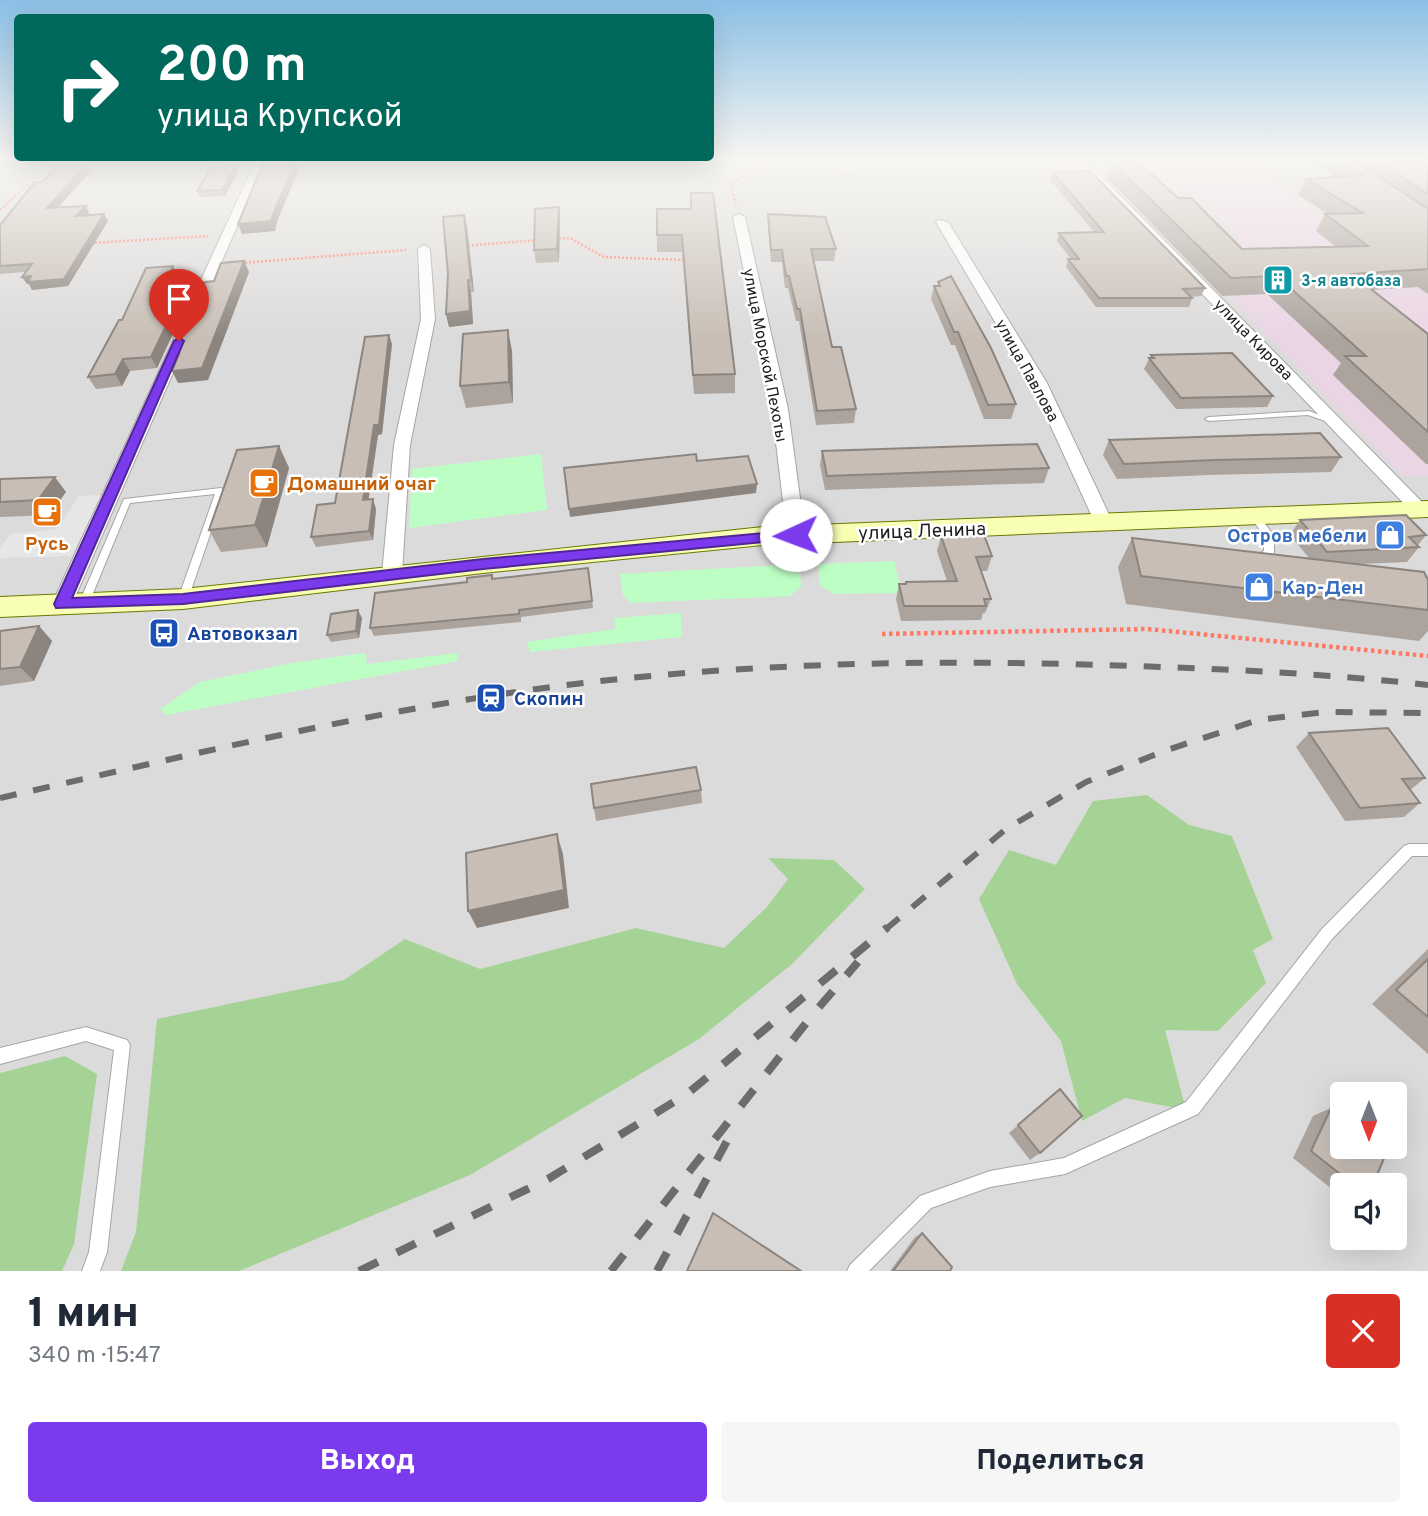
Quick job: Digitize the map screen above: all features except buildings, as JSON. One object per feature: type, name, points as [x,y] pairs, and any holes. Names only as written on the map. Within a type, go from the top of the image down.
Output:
[{"type":"street","points":[[73,604],[233,219]]},
{"type":"street","name":"улица Морской Пехоты","points":[[739,219],[780,409],[796,535]]},
{"type":"street","name":"улица Кирова","points":[[1137,219],[1334,422],[1423,509]]},
{"type":"street","name":"улица Павлова","points":[[942,222],[1039,383],[1104,523]]},
{"type":"street","points":[[392,574],[402,445],[428,318],[424,249]]},
{"type":"street","name":"улица Ленина","points":[[0,607],[183,599],[392,574],[796,535],[1423,509]]},
{"type":"lane","points":[[1209,419],[1310,413],[1334,422]]},
{"type":"lane","points":[[73,604],[127,501],[221,491],[183,599]]},
{"type":"lane","points":[[1240,565],[1269,553],[1269,536],[1255,516]]},
{"type":"lane","points":[[856,1271],[926,1202],[990,1179],[1065,1166],[1192,1108],[1326,934],[1409,850],[1428,850]]},
{"type":"lane","points":[[0,1056],[86,1034],[122,1045],[98,1252],[91,1271]]},
{"type":"path","points":[[80,243],[226,234]]},
{"type":"path","points":[[212,266],[570,238],[604,257],[696,260]]},
{"type":"path","points":[[882,634],[1147,629],[1428,656]]},
{"type":"shaded area","points":[[0,219],[1428,219],[1428,1271],[0,1271]]},
{"type":"shaded area","points":[[1220,219],[1331,219],[1428,287],[1428,475],[1402,476],[1180,244],[1246,243]]},
{"type":"shaded area","points":[[102,495],[71,556],[0,558],[0,547],[10,534],[57,529],[79,496]]},
{"type":"green space","points":[[541,454],[547,510],[409,528],[412,469]]},
{"type":"green space","points":[[894,561],[902,593],[834,594],[820,585],[818,564]]},
{"type":"green space","points":[[800,564],[801,587],[790,596],[631,603],[623,596],[620,574]]},
{"type":"green space","points":[[681,613],[682,637],[530,652],[527,642],[615,629],[614,618]]},
{"type":"green space","points":[[365,653],[367,664],[457,653],[458,661],[166,715],[160,709],[200,682],[292,663]]},
{"type":"green space","points":[[1147,795],[1189,825],[1232,836],[1273,939],[1253,950],[1266,983],[1218,1031],[1165,1030],[1186,1110],[1125,1098],[1082,1121],[1061,1041],[1017,984],[979,899],[1009,850],[1056,865],[1093,801]]},
{"type":"green space","points":[[768,858],[834,860],[865,889],[792,964],[699,1039],[470,1175],[239,1271],[121,1271],[136,1232],[157,1019],[344,980],[405,939],[480,969],[636,928],[724,948],[767,907],[788,879]]},
{"type":"green space","points":[[65,1056],[97,1074],[74,1244],[62,1271],[0,1271],[0,1073]]},
{"type":"railway","points":[[0,798],[214,749],[430,706],[575,684],[714,671],[853,664],[1062,664],[1280,673],[1428,685]]},
{"type":"railway","points":[[886,929],[1006,829],[1086,782],[1164,751],[1258,720],[1324,712],[1428,713]]},
{"type":"railway","points":[[359,1271],[548,1179],[687,1094],[888,927]]},
{"type":"railway","points":[[611,1271],[814,1013],[858,962]]},
{"type":"railway","points":[[657,1271],[735,1126]]},
{"type":"place","name":"3-я автобаза","points":[[1278,280]]},
{"type":"place","name":"Домашний очаг","points":[[264,483]]},
{"type":"place","name":"Русь","points":[[47,512]]},
{"type":"place","name":"Остров мебели","points":[[1390,535]]},
{"type":"place","name":"Кар-Ден","points":[[1259,587]]},
{"type":"place","name":"Автовокзал","points":[[164,633]]},
{"type":"place","name":"Скопин","points":[[491,698]]},
{"type":"route","points":[[179,341],[62,604],[183,599],[483,564],[796,535]]}]
